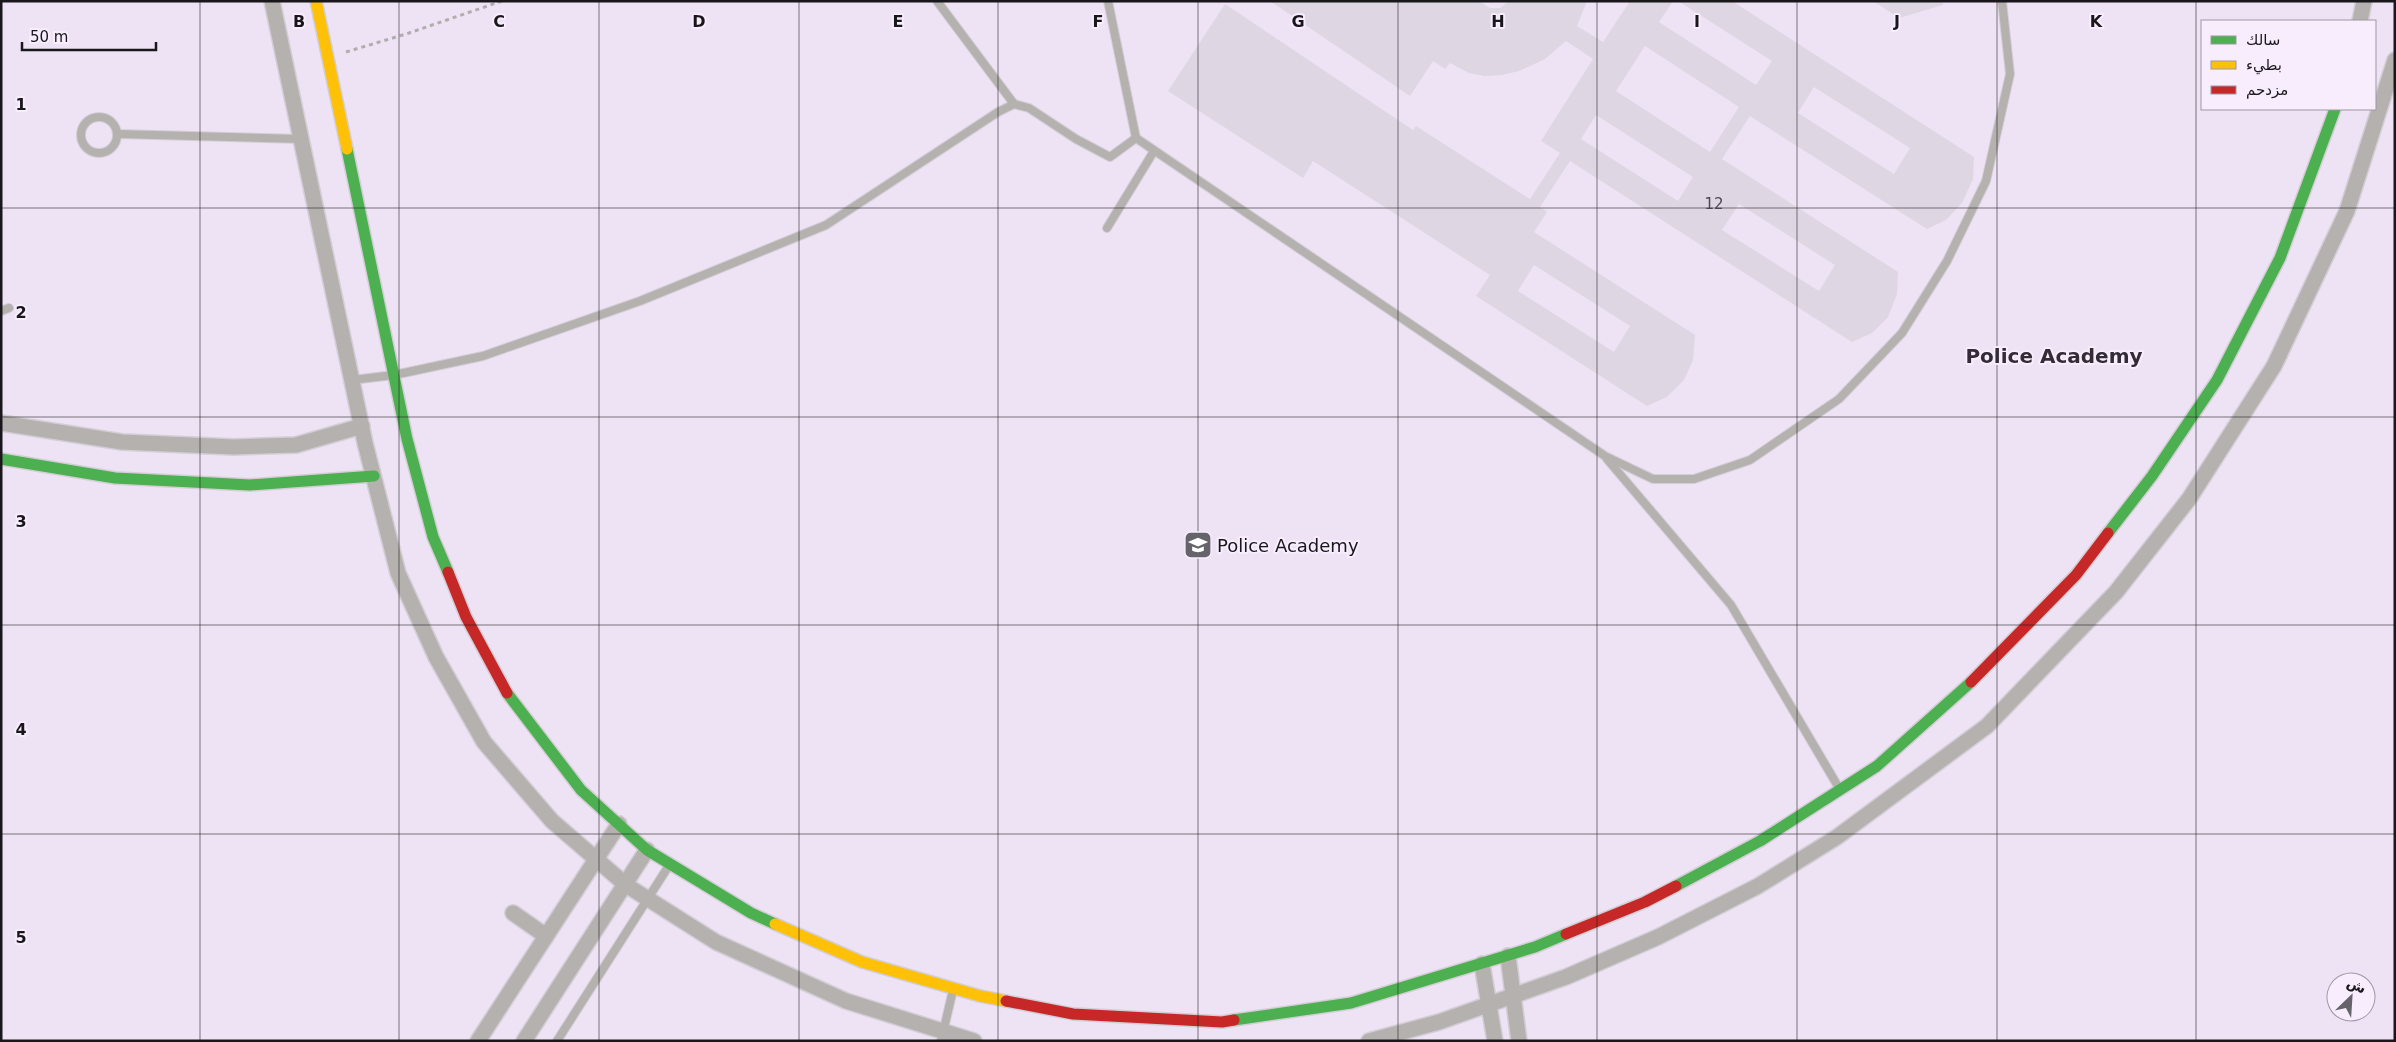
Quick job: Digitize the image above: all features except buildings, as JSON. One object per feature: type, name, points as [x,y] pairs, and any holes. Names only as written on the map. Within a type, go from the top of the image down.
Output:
[{"type":"street","points":[[272,1],[362,426],[398,573],[436,657],[484,742],[552,821],[596,860],[626,885],[716,942],[846,1002],[942,1036],[974,1041]]},
{"type":"street","points":[[316,1],[407,439],[433,537],[466,617],[511,700],[582,790],[647,850],[751,913],[862,962],[980,996],[1073,1014],[1222,1022],[1351,1003],[1508,956],[1535,947],[1645,902],[1760,841],[1876,766],[1980,674],[2076,575],[2152,476],[2216,380],[2280,258],[2335,110]]},
{"type":"street","points":[[2360,20],[2364,1]]},
{"type":"street","points":[[1369,1041],[1439,1022],[1566,977],[1658,937],[1758,886],[1837,837],[1987,726],[2116,592],[2189,499],[2274,366],[2347,211],[2388,88],[2395,60]]},
{"type":"street","points":[[1,423],[122,442],[234,447],[296,445],[362,426]]},
{"type":"street","points":[[1,459],[115,478],[250,486],[374,476]]},
{"type":"street","points":[[478,1041],[619,824]]},
{"type":"street","points":[[524,1041],[647,850]]},
{"type":"street","points":[[513,914],[546,936]]},
{"type":"street","points":[[1508,956],[1519,1041]]},
{"type":"street","points":[[1482,964],[1495,1041]]},
{"type":"lane","points":[[937,1],[1014,104],[1029,108],[1076,139],[1110,157],[1136,138]]},
{"type":"lane","points":[[1108,1],[1136,138],[1605,456],[1653,478],[1694,479],[1750,460],[1840,399],[1902,333],[1947,261],[1986,181],[2010,74],[2002,1]]},
{"type":"lane","points":[[352,380],[394,375],[482,356],[612,311],[826,225],[998,112],[1014,104]]},
{"type":"lane","points":[[96,117],[106,118],[114,124],[118,134],[115,144],[108,151],[97,153],[88,149],[82,141],[81,130],[86,121],[96,117]]},
{"type":"lane","points":[[118,134],[301,139]]},
{"type":"lane","points":[[1107,228],[1154,150]]},
{"type":"lane","points":[[1605,456],[1731,605],[1840,790]]},
{"type":"lane","points":[[556,1041],[615,952],[669,865]]},
{"type":"lane","points":[[942,1036],[954,988]]},
{"type":"path","points":[[328,57],[406,34],[502,1]]},
{"type":"shaded area","name":"Police Academy","points":[[1,1],[2395,1],[2395,1041],[1,1041]]},
{"type":"traffic: fast","points":[[2108,533],[2152,476],[2217,380],[2280,258],[2335,110]]},
{"type":"traffic: fast","points":[[347,149],[407,439],[433,537],[448,572]]},
{"type":"traffic: fast","points":[[1,459],[115,478],[250,485],[374,476]]},
{"type":"traffic: fast","points":[[1676,886],[1760,841],[1877,766],[1971,682]]},
{"type":"traffic: fast","points":[[507,693],[581,790],[647,850],[751,913],[775,924]]},
{"type":"traffic: fast","points":[[1234,1020],[1351,1003],[1535,947],[1566,934]]},
{"type":"traffic: slow","points":[[316,1],[347,149]]},
{"type":"traffic: slow","points":[[775,924],[862,962],[980,996],[1006,1001]]},
{"type":"traffic: jam","points":[[1971,682],[2076,575],[2108,533]]},
{"type":"traffic: jam","points":[[448,572],[466,617],[507,693]]},
{"type":"traffic: jam","points":[[1566,934],[1645,902],[1676,886]]},
{"type":"traffic: jam","points":[[1006,1001],[1073,1014],[1222,1022],[1234,1020]]},
{"type":"place","name":"Police Academy","points":[[1198,545]]},
{"type":"district","name":"Police Academy","points":[[2054,356]]}]
